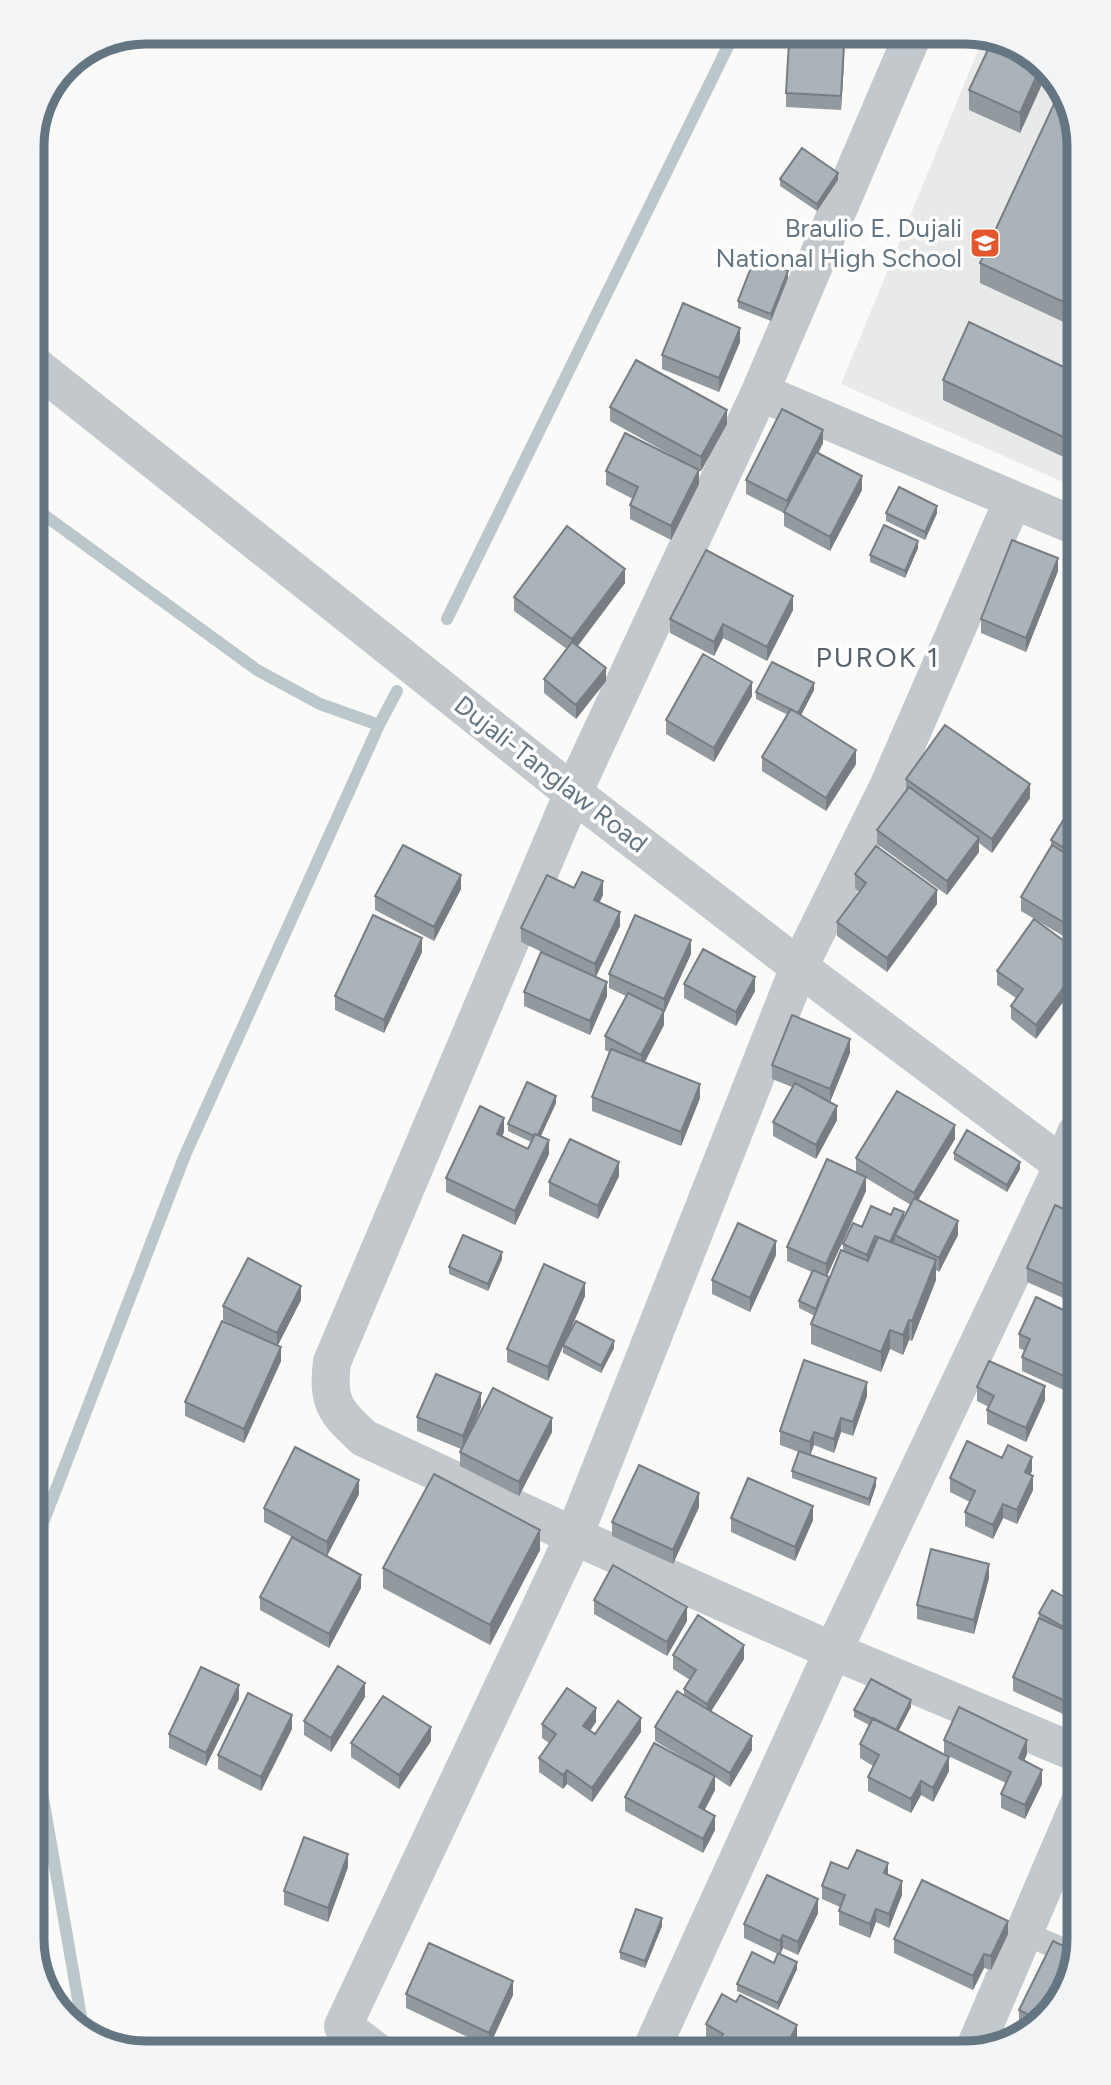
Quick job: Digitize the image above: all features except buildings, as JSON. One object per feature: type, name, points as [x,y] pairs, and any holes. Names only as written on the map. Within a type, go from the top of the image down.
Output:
[{"type":"street","points":[[909,44],[761,393],[573,793],[332,1362],[329,1386],[334,1406],[346,1423],[364,1438],[574,1536],[833,1651],[1067,1750]]},
{"type":"street","name":"Dujali-Tanglaw Road","points":[[44,373],[573,793],[799,967],[1067,1155]]},
{"type":"street","points":[[761,393],[1067,522]]},
{"type":"street","points":[[363,2041],[343,2026],[574,1536],[799,967],[888,786],[1013,500]]},
{"type":"street","points":[[655,2041],[833,1651],[1067,1166]]},
{"type":"street","points":[[978,2040],[1067,1832]]},
{"type":"lane","points":[[1024,1933],[1066,1951]]},
{"type":"shaded area","name":"Braulio E. Dujali National High School","points":[[980,45],[1010,54],[1032,69],[1046,84],[1054,95],[1065,126],[1067,484],[841,384]]},
{"type":"waterway","points":[[447,619],[729,44]]},
{"type":"waterway","points":[[44,515],[257,670],[320,704],[379,725]]},
{"type":"waterway","points":[[44,1520],[185,1155],[379,725],[397,691]]},
{"type":"waterway","points":[[44,1804],[81,2017]]},
{"type":"place","name":"Braulio E. Dujali National High School","points":[[985,243]]},
{"type":"district","name":"PUROK 1","points":[[878,657]]}]
